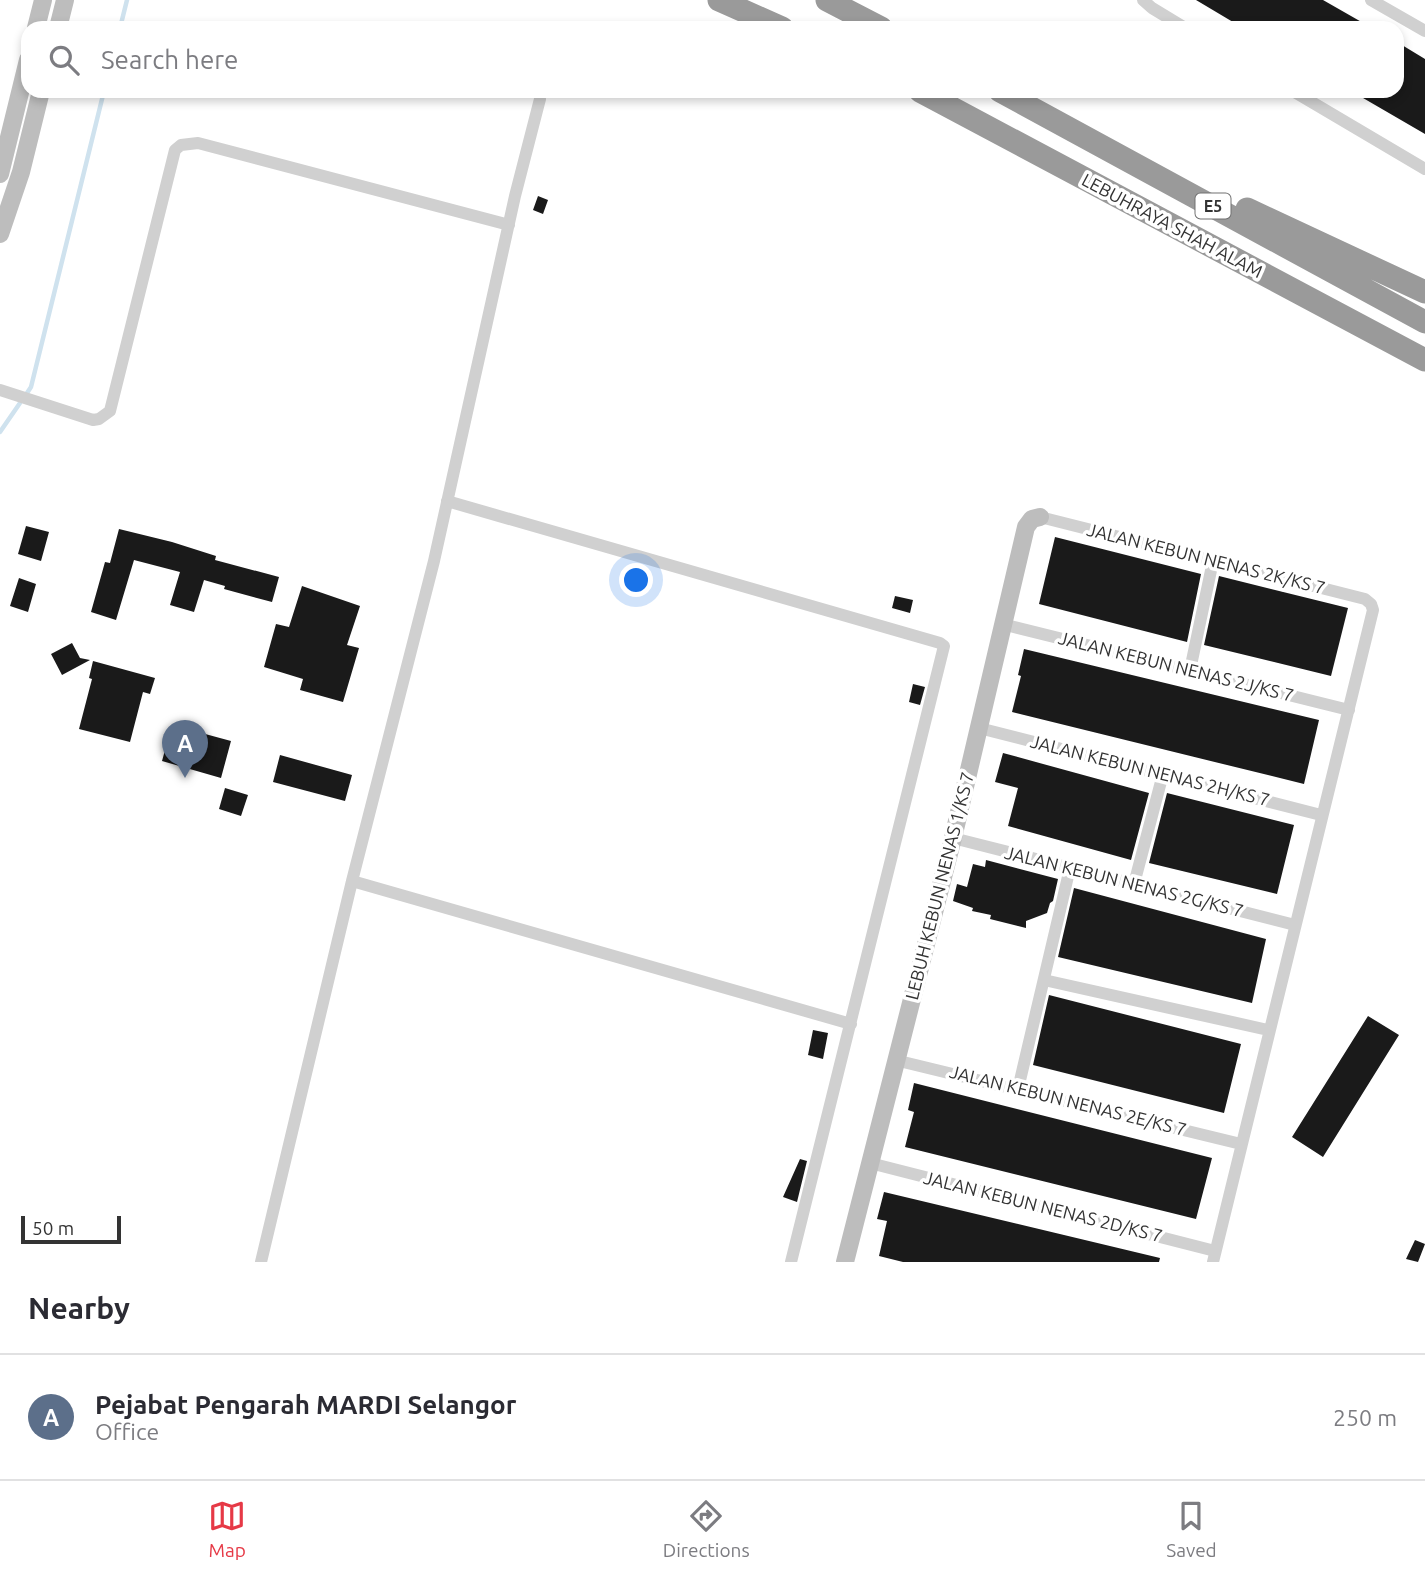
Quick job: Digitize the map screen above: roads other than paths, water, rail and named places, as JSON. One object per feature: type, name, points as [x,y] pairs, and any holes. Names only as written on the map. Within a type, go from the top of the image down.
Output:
[{"type":"highway","points":[[719,0],[766,21]]},
{"type":"highway","points":[[752,0],[791,21]]},
{"type":"highway","points":[[827,0],[868,21]]},
{"type":"highway","points":[[853,0],[888,21]]},
{"type":"highway","name":"LEBUHRAYA SHAH ALAM","points":[[933,98],[1425,360]]},
{"type":"highway","name":"LEBUHRAYA SHAH ALAM","points":[[1014,98],[1425,322]]},
{"type":"highway","points":[[1028,106],[1425,292]]},
{"type":"highway","points":[[1221,253],[1329,320],[1425,374]]},
{"type":"street","points":[[38,21],[43,0]]},
{"type":"street","points":[[60,21],[65,0]]},
{"type":"street","points":[[1143,0],[1173,21]]},
{"type":"street","points":[[1371,0],[1425,31]]},
{"type":"street","points":[[0,174],[21,88]]},
{"type":"street","points":[[0,234],[21,172],[39,98]]},
{"type":"street","points":[[1305,98],[1425,169]]},
{"type":"street","points":[[261,1262],[447,501],[540,99]]},
{"type":"street","points":[[0,390],[93,420],[110,411],[175,150],[189,142],[344,180],[509,225]]},
{"type":"street","points":[[447,501],[801,602],[944,646],[791,1262]]},
{"type":"street","name":"JALAN KEBUN NENAS 2K/KS 7","points":[[1040,517],[1365,599],[1373,610],[1349,710]]},
{"type":"street","name":"LEBUH KEBUN NENAS 1/KS 7","points":[[845,1262],[953,838],[1026,527],[1032,519],[1040,517]]},
{"type":"street","points":[[1190,670],[1213,561]]},
{"type":"street","name":"JALAN KEBUN NENAS 2J/KS 7","points":[[1002,624],[1349,710]]},
{"type":"street","points":[[1214,1256],[1349,710]]},
{"type":"street","name":"JALAN KEBUN NENAS 2H/KS 7","points":[[979,728],[1321,816]]},
{"type":"street","points":[[1135,884],[1163,774]]},
{"type":"street","name":"JALAN KEBUN NENAS 2G/KS 7","points":[[953,838],[1295,925]]},
{"type":"street","points":[[1018,1089],[1070,868]]},
{"type":"street","points":[[352,881],[851,1024]]},
{"type":"street","points":[[1044,980],[1268,1030]]},
{"type":"street","name":"JALAN KEBUN NENAS 2E/KS 7","points":[[895,1060],[1241,1144]]},
{"type":"street","name":"JALAN KEBUN NENAS 2D/KS 7","points":[[870,1163],[1214,1256]]},
{"type":"waterway","points":[[122,21],[127,0]]},
{"type":"waterway","points":[[27,393],[31,387],[102,98]]},
{"type":"waterway","points":[[0,432],[20,403]]},
{"type":"place","name":"Pejabat Pengarah MARDI Selangor","points":[[185,778]]}]
